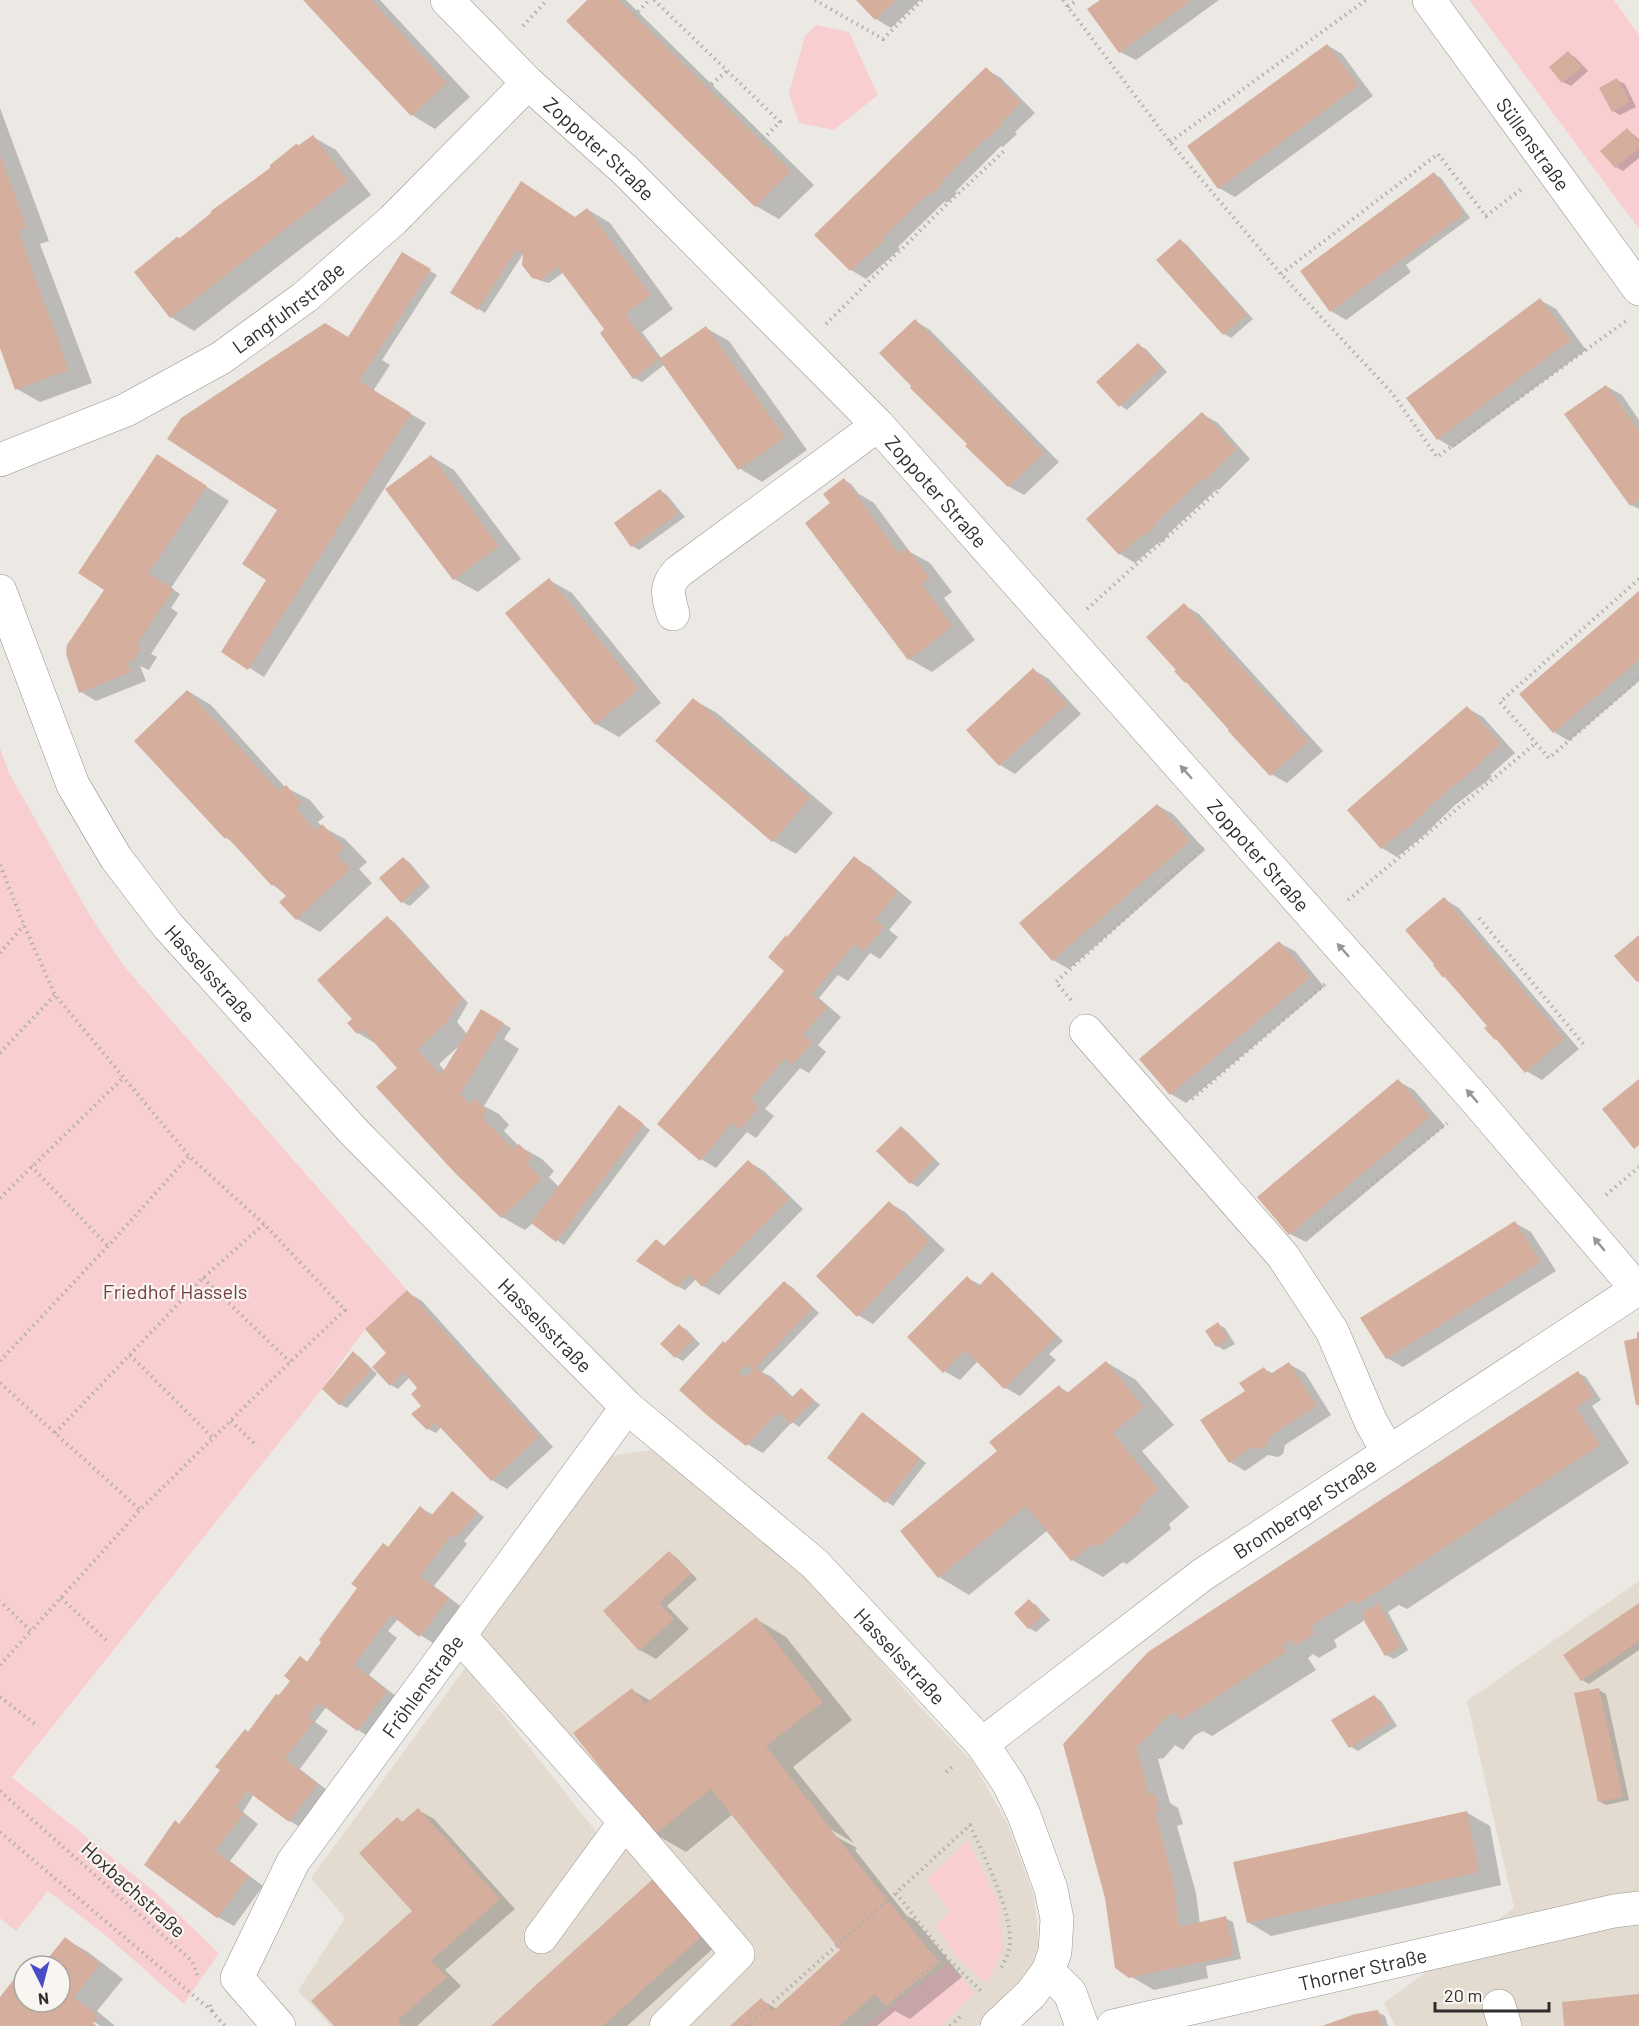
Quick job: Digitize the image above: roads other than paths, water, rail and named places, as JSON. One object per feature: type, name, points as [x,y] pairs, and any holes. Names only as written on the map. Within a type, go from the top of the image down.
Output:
[{"type":"street","name":"Zoppoter Straße","points":[[447,0],[528,83],[626,171],[878,425],[1353,960],[1638,1289]]},
{"type":"street","name":"Süllenstraße","points":[[1429,0],[1551,167],[1635,304]]},
{"type":"street","name":"Langfuhrstraße","points":[[0,460],[126,410],[231,351],[305,297],[393,220],[528,83]]},
{"type":"street","name":"Zoppoter Straße","points":[[673,614],[668,593],[671,580],[678,572],[878,425]]},
{"type":"street","name":"Hasselsstraße","points":[[0,591],[73,785],[116,858],[168,926],[354,1132],[627,1407],[815,1564],[981,1744],[1009,1784],[1024,1815],[1051,1889],[1057,1919],[1057,1937],[1055,1952],[1048,1971],[1031,1994],[997,2026]]},
{"type":"street","points":[[1086,1031],[1283,1256],[1332,1331],[1371,1422],[1388,1452]]},
{"type":"street","name":"Bromberger Straße","points":[[981,1744],[1202,1575],[1638,1289]]},
{"type":"street","name":"Fröhlenstraße","points":[[279,2026],[237,1978],[293,1862],[627,1407]]},
{"type":"street","points":[[459,1635],[625,1822],[738,1954],[666,2026]]},
{"type":"street","points":[[541,1937],[625,1822]]},
{"type":"street","name":"Thorner Straße","points":[[1113,2026],[1627,1910]]},
{"type":"street","points":[[1048,1971],[1070,1994],[1082,2026]]},
{"type":"park label","name":"Friedhof Hassels","points":[[175,1291]]}]
